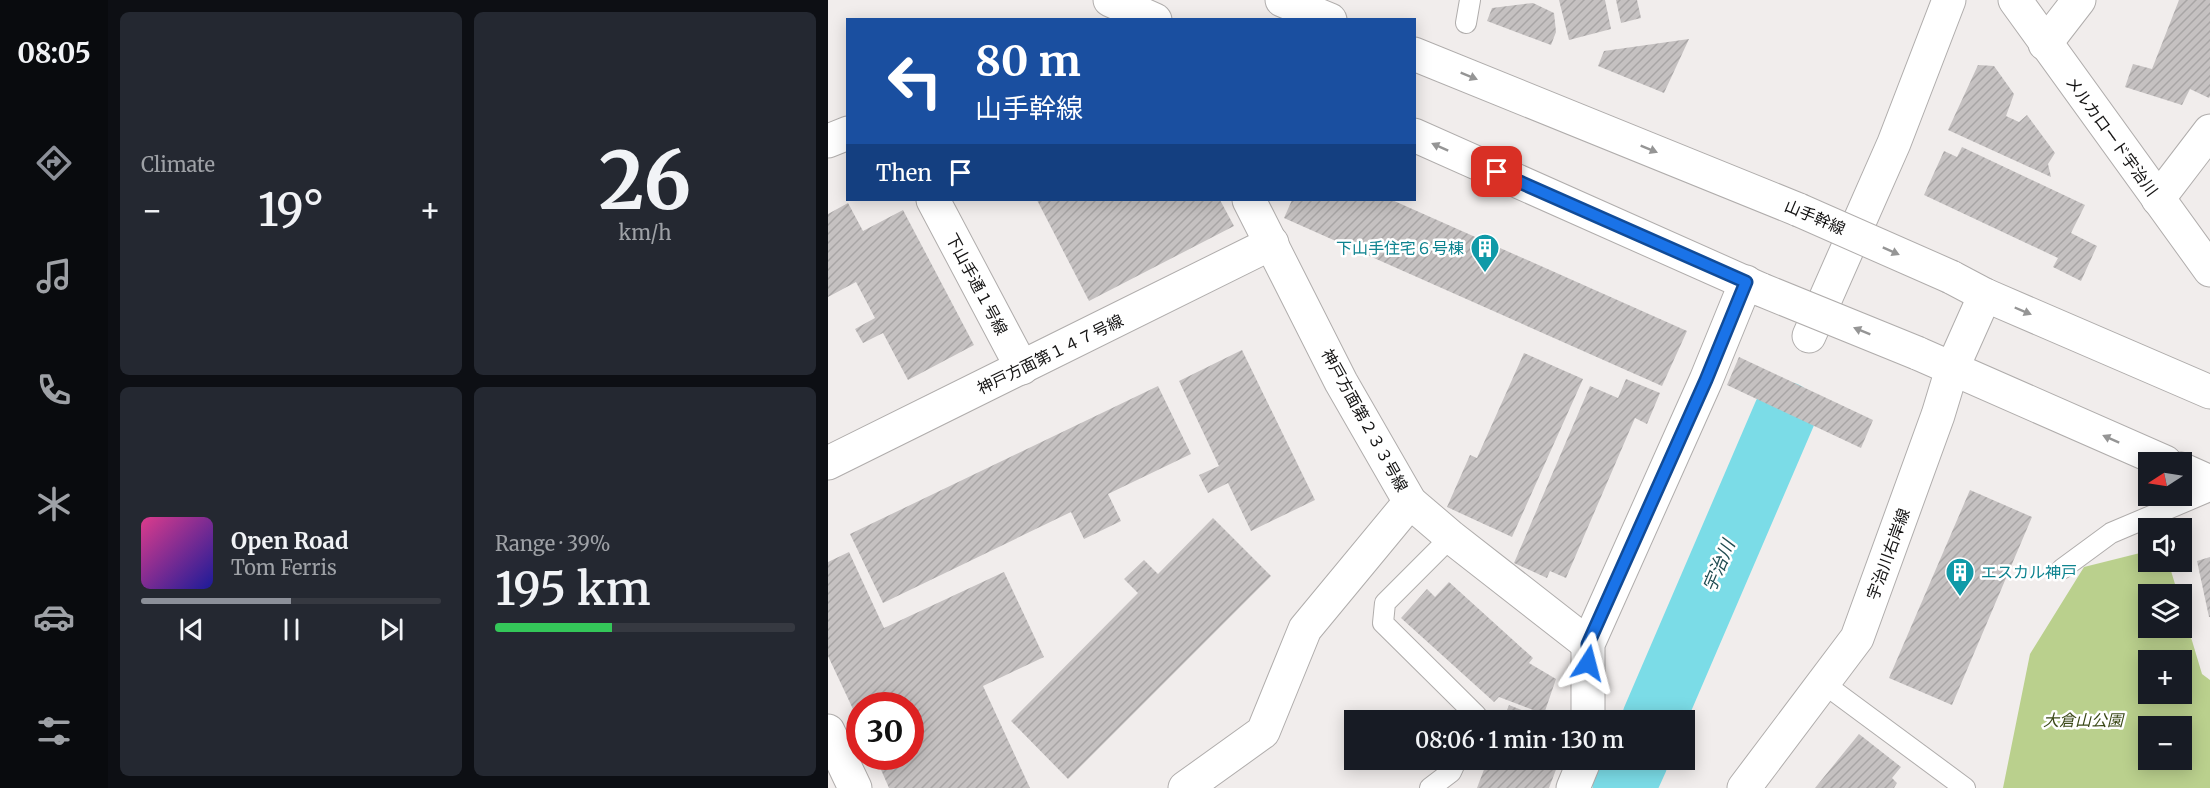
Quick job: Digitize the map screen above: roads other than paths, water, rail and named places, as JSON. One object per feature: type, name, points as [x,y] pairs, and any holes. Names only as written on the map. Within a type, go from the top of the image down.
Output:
[{"type":"street","points":[[1282,0],[1325,18]]},
{"type":"street","points":[[1809,336],[1894,143],[1949,0]]},
{"type":"street","name":"メルカロード宇治川","points":[[2015,0],[2210,270]]},
{"type":"street","points":[[2045,44],[2079,0]]},
{"type":"street","name":"山手幹線","points":[[1416,55],[1799,210],[1985,295],[2210,392]]},
{"type":"street","points":[[2158,199],[2210,131]]},
{"type":"street","points":[[828,141],[846,134]]},
{"type":"street","points":[[1416,136],[1754,286],[1917,352],[2142,452]]},
{"type":"street","name":"下山手通１号線","points":[[934,201],[1022,368]]},
{"type":"street","name":"神戸方面第２３３号線","points":[[1250,201],[1341,382],[1410,502],[1588,644]]},
{"type":"street","name":"神戸方面第１４７号線","points":[[828,463],[1272,243]]},
{"type":"street","points":[[1588,710],[1588,644],[1706,380],[1754,286]]},
{"type":"street","name":"宇治川右岸線","points":[[1744,788],[1857,638],[1938,415],[1952,369],[1985,295]]},
{"type":"street","points":[[2192,474],[2210,482]]},
{"type":"street","points":[[1185,788],[1263,732],[1305,629],[1410,502]]},
{"type":"street","points":[[828,731],[855,788]]},
{"type":"street","points":[[1573,788],[1580,770]]},
{"type":"lane","points":[[1466,23],[1470,0]]},
{"type":"lane","points":[[2062,569],[2111,533],[2210,491]]},
{"type":"lane","points":[[1451,537],[1385,603],[1383,623],[1471,710]]},
{"type":"lane","points":[[1823,683],[1965,788]]},
{"type":"lane","points":[[1430,788],[1452,770]]},
{"type":"waterway","name":"宇治川","points":[[1657,710],[1785,413]]},
{"type":"waterway","name":"宇治川","points":[[1624,788],[1632,770]]},
{"type":"place","name":"下山手住宅６号棟","points":[[1485,274]]},
{"type":"place","name":"エスカル神戸","points":[[1960,598]]},
{"type":"park label","name":"大倉山公園","points":[[2083,720]]}]
